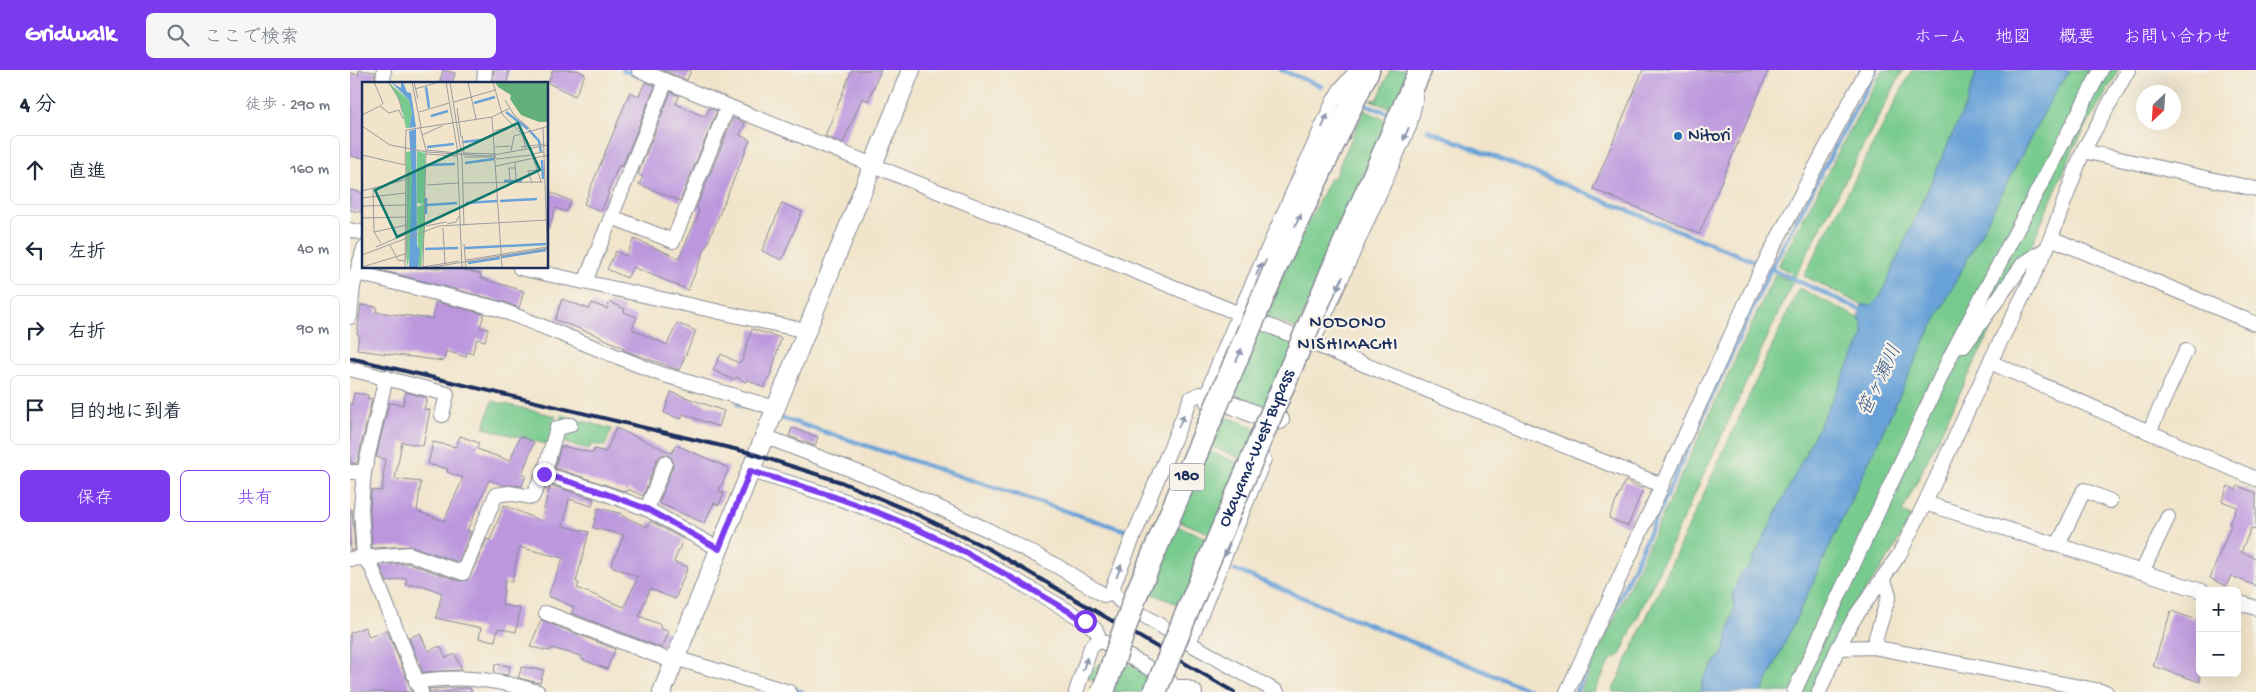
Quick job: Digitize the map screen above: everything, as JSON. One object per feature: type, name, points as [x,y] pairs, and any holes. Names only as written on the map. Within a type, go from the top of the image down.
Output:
[{"type":"highway","name":"180","points":[[1098,689],[1136,595],[1278,264],[1368,70]]},
{"type":"highway","name":"Okayama-West Bypass","points":[[1166,690],[1188,608],[1326,285],[1421,70]]},
{"type":"street","points":[[639,70],[1661,485]]},
{"type":"street","points":[[662,692],[911,70]]},
{"type":"street","points":[[1141,559],[1210,395],[1212,380],[1239,314],[1334,100],[1357,70]]},
{"type":"street","points":[[1189,643],[1280,420],[1409,127],[1421,70]]},
{"type":"street","points":[[1568,692],[1661,485],[1761,270],[1866,70]]},
{"type":"street","points":[[1794,692],[1950,357],[2101,70]]},
{"type":"street","points":[[1819,692],[1838,648],[1856,617],[1898,555],[1925,503],[1990,362],[2049,243],[2083,151],[2128,70]]},
{"type":"street","points":[[586,282],[666,81]]},
{"type":"street","points":[[612,217],[673,241],[728,106]]},
{"type":"street","points":[[2083,151],[2256,189]]},
{"type":"street","points":[[1950,357],[1962,349],[2023,264],[2049,243]]},
{"type":"street","points":[[2049,243],[2256,324]]},
{"type":"street","points":[[350,317],[353,281],[362,254]]},
{"type":"street","points":[[525,269],[807,331]]},
{"type":"street","points":[[353,281],[499,309],[658,373],[775,408]]},
{"type":"street","points":[[2149,432],[2186,351]]},
{"type":"street","points":[[1990,362],[2256,479]]},
{"type":"street","points":[[351,366],[447,394],[442,415]]},
{"type":"street","points":[[357,558],[364,472],[386,377]]},
{"type":"street","points":[[1277,692],[1189,643],[1128,606],[1114,594],[1113,586],[1191,398],[1200,394],[1210,395],[1261,417],[1280,420]]},
{"type":"street","points":[[357,558],[409,554],[463,573],[496,495],[509,493],[532,497],[544,474],[556,428],[570,425]]},
{"type":"street","points":[[764,436],[878,480],[988,530],[1057,566],[1104,595],[1114,594]]},
{"type":"street","points":[[647,509],[665,463]]},
{"type":"street","points":[[750,471],[822,492],[931,535],[1000,571],[1085,621],[1096,630],[1100,640],[1168,679],[1166,690],[1186,687],[1196,692]]},
{"type":"street","points":[[350,472],[364,472]]},
{"type":"street","points":[[544,474],[596,490],[647,509],[719,549]]},
{"type":"street","points":[[2058,545],[2084,490],[2110,501]]},
{"type":"street","points":[[1925,503],[2196,589]]},
{"type":"street","points":[[2142,572],[2168,517]]},
{"type":"street","points":[[357,558],[372,568],[418,687],[447,677],[504,682],[538,692]]},
{"type":"street","points":[[1873,647],[1889,596],[1883,578]]},
{"type":"street","points":[[2241,603],[2256,608]]},
{"type":"street","points":[[546,613],[674,660],[789,692]]},
{"type":"street","points":[[1076,692],[1091,647],[1100,640]]},
{"type":"street","points":[[1838,648],[1873,647],[2106,692]]},
{"type":"green space","points":[[1390,70],[1411,70],[1393,110],[1371,100],[1378,99]]},
{"type":"green space","points":[[1882,70],[1903,70],[1797,273],[1620,655],[1610,661],[1594,692],[1580,692],[1775,274],[1789,280],[1792,273],[1778,266]]},
{"type":"green space","points":[[1912,70],[1977,70],[1966,104],[1880,297],[1872,306],[1862,305],[1804,276]]},
{"type":"green space","points":[[2070,70],[2119,70],[2074,148],[2023,264],[1902,512],[1911,516],[1892,553],[1850,613],[1809,692],[1762,692],[1924,342],[2052,97]]},
{"type":"green space","points":[[1364,110],[1388,121],[1297,329],[1266,316],[1292,255],[1330,178],[1333,180]]},
{"type":"green space","points":[[1799,288],[1859,318],[1863,326],[1863,337],[1750,566],[1741,573],[1733,593],[1734,607],[1724,651],[1704,677],[1701,692],[1612,692]]},
{"type":"green space","points":[[1247,321],[1304,346],[1266,407],[1253,405],[1229,392]]},
{"type":"green space","points":[[492,401],[556,416],[549,445],[484,428]]},
{"type":"green space","points":[[561,415],[612,429],[605,446],[591,444],[590,449],[556,441],[559,432],[573,423],[561,420]]},
{"type":"green space","points":[[1207,415],[1222,415],[1256,428],[1272,429],[1255,468],[1256,465],[1196,440]]},
{"type":"green space","points":[[1196,442],[1195,445],[1255,470],[1225,540],[1165,515]]},
{"type":"green space","points":[[1163,520],[1223,545],[1195,611],[1135,587]]},
{"type":"green space","points":[[1110,653],[1162,683],[1161,692],[1096,692],[1099,683],[1085,677]]},
{"type":"water","name":"笹ヶ瀬川","points":[[1977,70],[2070,70],[2052,97],[1924,342],[1762,692],[1701,692],[1704,677],[1724,651],[1734,607],[1733,593],[1741,573],[1750,566],[1863,337],[1863,326],[1859,318],[1862,305],[1872,305],[1880,297],[1966,104]]},
{"type":"building","points":[[359,70],[375,72],[374,82],[362,82],[362,158],[350,156],[350,73],[358,75]]},
{"type":"building","points":[[443,70],[455,73],[453,82],[440,82]]},
{"type":"building","points":[[494,70],[509,70],[507,82],[493,82]]},
{"type":"building","points":[[553,70],[577,70],[585,74],[575,96],[548,82]]},
{"type":"building","points":[[662,70],[691,70],[687,80]]},
{"type":"building","points":[[852,70],[881,70],[868,101],[862,98],[843,143],[825,136]]},
{"type":"building","name":"Nitori","points":[[1643,70],[1769,70],[1699,234],[1593,189]]},
{"type":"building","points":[[645,82],[655,86],[622,167],[619,165],[601,211],[584,204],[630,92],[639,96]]},
{"type":"building","points":[[671,92],[679,96],[676,104],[705,117],[709,108],[717,111],[680,201],[639,184],[643,177],[638,174]]},
{"type":"building","points":[[733,118],[745,123],[740,135],[750,140],[688,290],[633,267],[627,278],[607,269],[616,251],[626,256],[634,239],[679,258],[697,218],[699,209],[696,208]]},
{"type":"building","points":[[350,190],[362,193],[362,213],[350,210]]},
{"type":"building","points":[[549,191],[571,201],[566,212],[556,208],[549,226]]},
{"type":"building","points":[[782,203],[802,212],[782,260],[762,251]]},
{"type":"building","points":[[461,269],[481,274],[480,278],[524,291],[519,308],[501,301],[380,270]]},
{"type":"building","points":[[562,299],[589,309],[592,303],[607,309],[610,302],[625,309],[624,312],[637,317],[632,329],[667,345],[677,323],[696,331],[679,370],[623,350],[624,348],[594,334],[555,320]]},
{"type":"building","points":[[436,302],[484,314],[480,327],[488,329],[485,341],[477,339],[472,354],[467,352],[466,357],[446,351],[444,361],[357,350],[361,305],[377,307],[376,312],[433,319]]},
{"type":"building","points":[[752,329],[781,338],[772,371],[764,388],[747,379],[746,382],[736,377],[734,380],[713,370],[721,354],[739,363],[742,361]]},
{"type":"building","points":[[406,392],[427,398],[424,409],[430,410],[423,446],[402,442],[395,479],[421,482],[417,511],[444,521],[463,478],[447,472],[448,469],[428,464],[433,442],[456,447],[460,436],[479,443],[477,449],[510,461],[520,436],[534,442],[522,474],[526,475],[522,486],[503,485],[489,480],[467,531],[471,532],[458,562],[412,546],[372,548],[371,490],[382,491],[385,459],[376,457],[389,403],[403,405]]},
{"type":"building","points":[[671,392],[724,411],[719,427],[683,414],[681,419],[664,413]]},
{"type":"building","points":[[354,393],[368,395],[367,398],[372,399],[357,463],[350,463],[350,403],[352,404]]},
{"type":"building","points":[[616,428],[672,453],[676,445],[729,468],[719,491],[724,493],[719,505],[714,503],[704,523],[659,503],[673,466],[672,458],[668,455],[663,454],[657,459],[643,496],[628,489],[627,492],[555,468],[561,446],[593,453],[594,449],[606,452]]},
{"type":"building","points":[[792,428],[818,437],[815,446],[789,436]]},
{"type":"building","points":[[1625,481],[1643,489],[1628,526],[1609,518]]},
{"type":"building","points":[[550,485],[594,499],[592,506],[569,499],[563,526],[589,532],[576,582],[579,583],[577,588],[624,607],[638,577],[611,566],[624,535],[593,528],[598,508],[623,514],[622,516],[648,527],[650,521],[683,539],[674,562],[688,567],[675,599],[650,589],[639,616],[661,625],[660,628],[669,632],[662,648],[571,613],[574,607],[548,596],[563,558],[519,547],[512,582],[505,580],[502,605],[520,608],[516,632],[498,628],[495,641],[479,638],[481,628],[436,618],[442,593],[422,585],[406,585],[406,578],[387,582],[380,565],[408,563],[460,581],[468,580],[487,539],[490,540],[504,505],[541,521]]},
{"type":"building","points":[[2228,486],[2236,490],[2238,486],[2256,493],[2256,530],[2251,528],[2241,552],[2256,558],[2256,586],[2231,576],[2226,586],[2210,578],[2237,507],[2222,501]]},
{"type":"building","points":[[350,510],[352,510],[355,550],[350,550]]},
{"type":"building","points":[[2171,611],[2196,620],[2196,677],[2200,677],[2200,682],[2153,666]]},
{"type":"building","points":[[541,620],[615,649],[607,669],[581,659],[582,656],[551,648],[550,651],[530,647]]},
{"type":"building","points":[[365,627],[369,637],[387,630],[412,692],[350,692],[350,633]]},
{"type":"building","points":[[420,633],[428,651],[440,646],[446,658],[455,654],[462,670],[423,672],[409,638]]},
{"type":"building","points":[[495,664],[510,666],[508,675],[494,673]]},
{"type":"building","points":[[522,667],[544,670],[540,683],[518,678]]},
{"type":"building","points":[[470,688],[472,692],[430,692],[429,689]]},
{"type":"waterway","points":[[623,70],[638,76]]},
{"type":"waterway","points":[[1281,70],[1321,86]]},
{"type":"waterway","points":[[1576,692],[1771,268],[1876,70]]},
{"type":"waterway","points":[[1362,103],[1393,115]]},
{"type":"waterway","points":[[1428,130],[1759,263]]},
{"type":"waterway","points":[[1770,268],[1865,312]]},
{"type":"waterway","points":[[738,404],[759,411]]},
{"type":"waterway","points":[[782,418],[1130,532]]},
{"type":"waterway","points":[[1235,570],[1535,692]]},
{"type":"waterway","points":[[792,689],[802,692]]},
{"type":"railway","points":[[350,358],[747,452],[841,482],[914,513],[989,549],[1234,692]]},
{"type":"place","name":"Nitori","points":[[1678,136]]},
{"type":"district","name":"NODONO NISHIMACHI","points":[[1348,334]]},
{"type":"route","points":[[544,474],[596,490],[647,509],[719,549],[750,471],[822,492],[931,535],[1000,571],[1085,621]]}]
